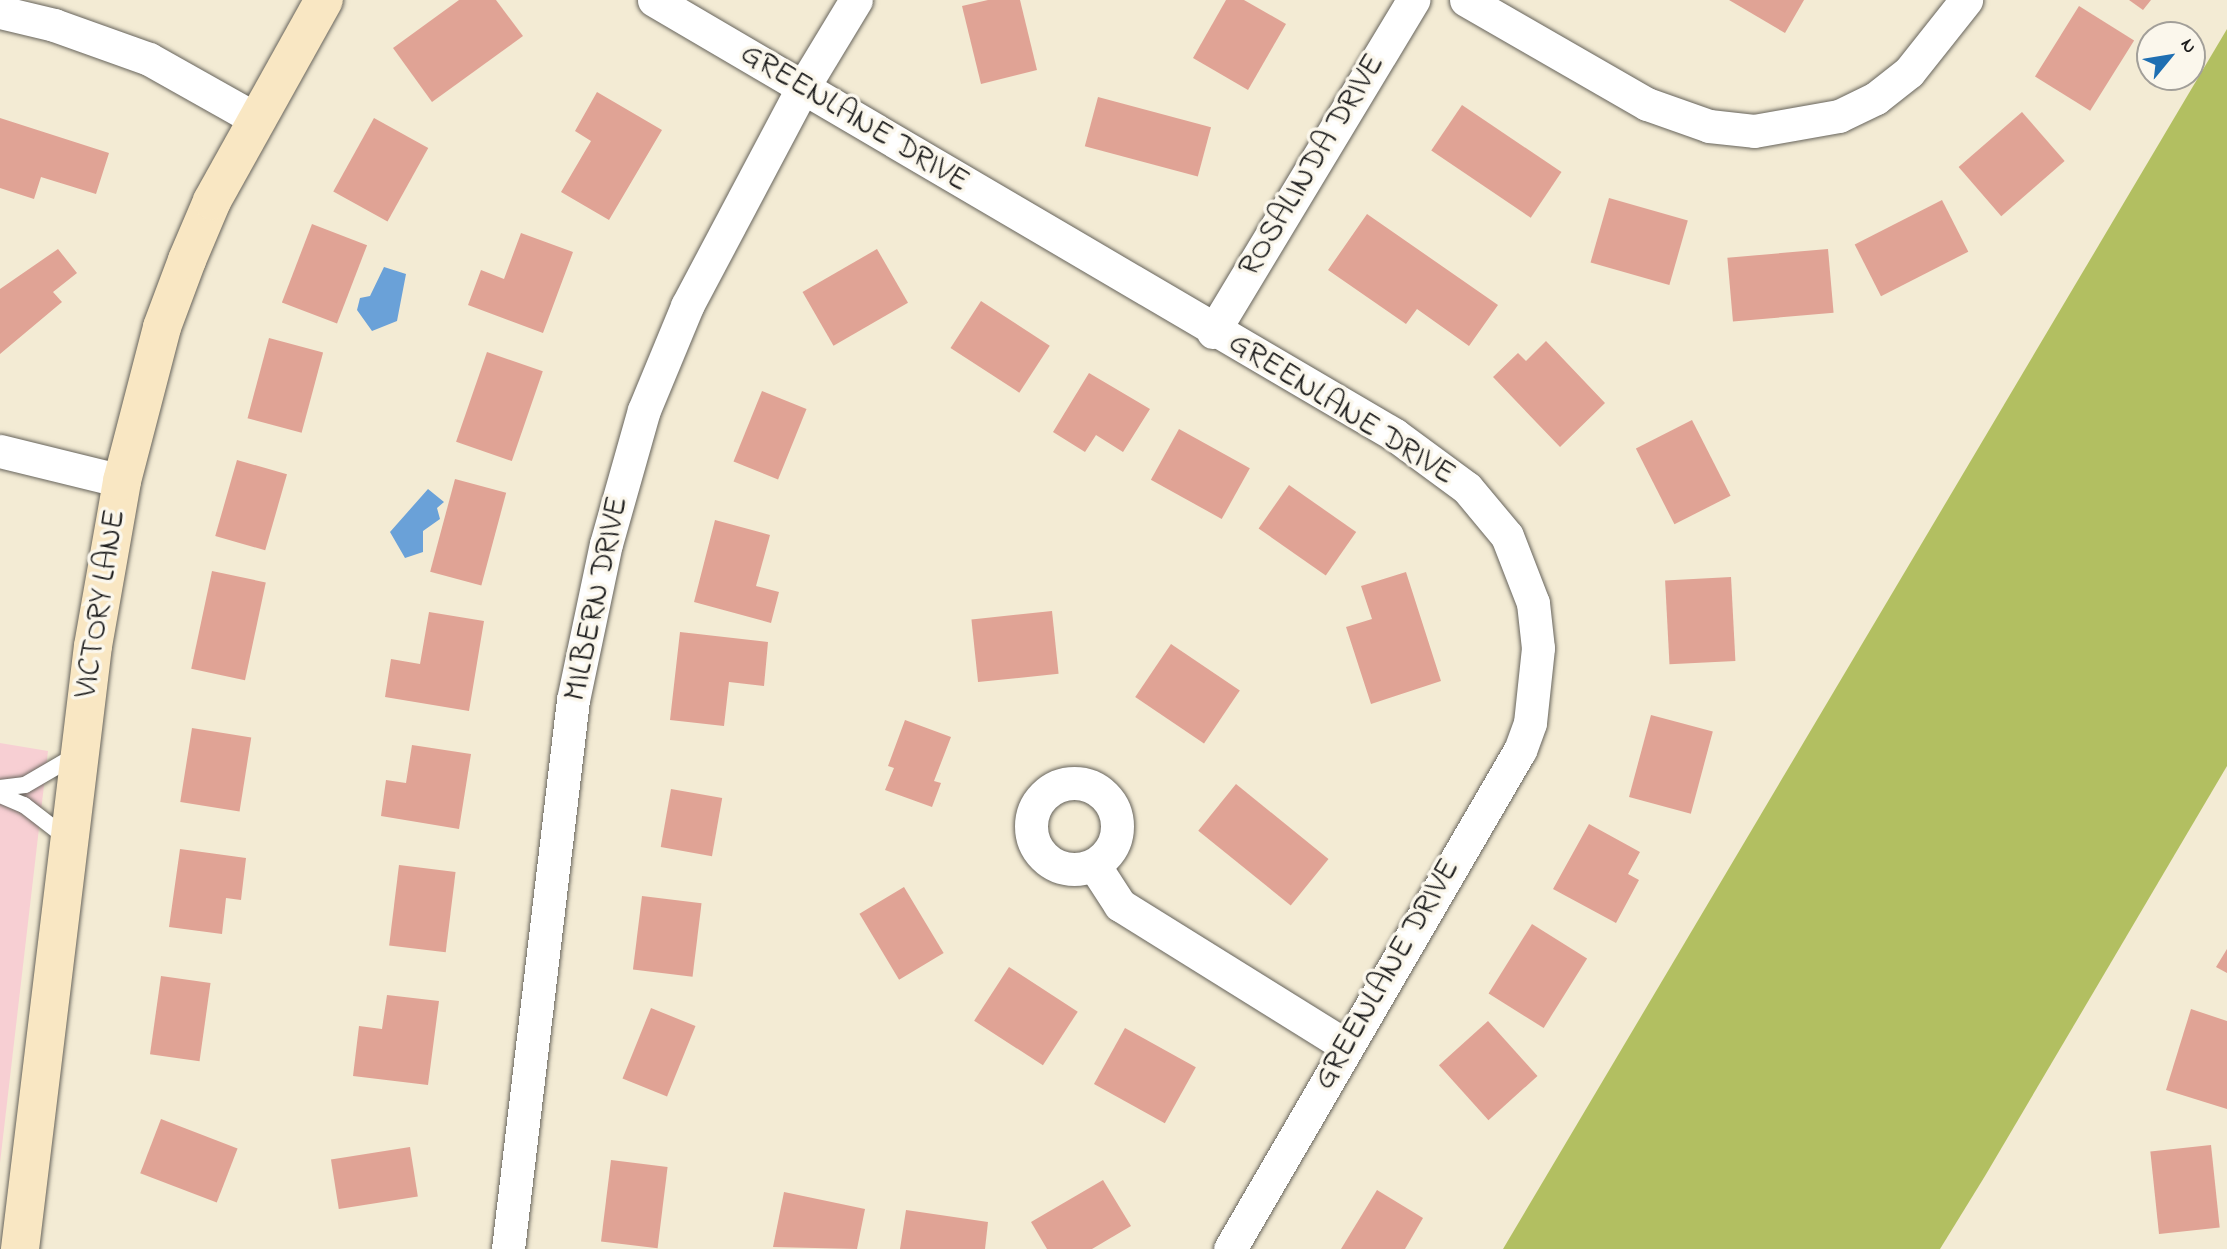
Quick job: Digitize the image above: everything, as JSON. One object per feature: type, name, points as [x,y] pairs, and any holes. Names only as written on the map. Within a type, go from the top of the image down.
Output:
[{"type":"street","name":"VICTORY LANE","points":[[20,1249],[80,752],[122,481],[173,293],[212,201],[324,0]]},
{"type":"street","name":"GREENLANE DRIVE","points":[[654,0],[1213,332],[1395,435],[1467,488],[1507,536],[1533,603],[1538,648],[1535,693],[1520,750],[1345,1045],[1230,1249]]},
{"type":"street","name":"MILBERN DRIVE","points":[[508,1249],[573,700],[606,544],[644,410],[687,306],[802,89],[856,0]]},
{"type":"street","name":"ROSALINDA DRIVE","points":[[1213,332],[1413,0]]},
{"type":"street","points":[[1466,0],[1647,104],[1709,126],[1754,131],[1839,116],[1876,98],[1909,72],[1966,0]]},
{"type":"street","points":[[0,12],[54,25],[149,59],[256,119]]},
{"type":"street","points":[[0,451],[122,481]]},
{"type":"street","points":[[1094,865],[1120,905],[1345,1045]]},
{"type":"lane","points":[[0,788],[25,785],[80,752]]},
{"type":"lane","points":[[0,795],[23,805],[70,840]]},
{"type":"shaded area","points":[[0,743],[48,751],[0,1163]]},
{"type":"green space","points":[[2227,29],[2227,766],[1985,1176],[1940,1249],[1503,1249],[2190,91],[2206,91],[2206,64]]},
{"type":"water","points":[[384,267],[406,274],[397,321],[372,331],[357,310],[360,298],[370,296]]},
{"type":"water","points":[[428,489],[444,502],[437,508],[440,519],[423,531],[423,552],[405,558],[390,532]]},
{"type":"building","points":[[459,0],[496,0],[523,36],[432,102],[393,48]]},
{"type":"building","points":[[988,0],[1020,0],[1037,70],[981,84],[962,6]]},
{"type":"building","points":[[1226,0],[1244,0],[1286,24],[1248,90],[1193,58]]},
{"type":"building","points":[[1729,0],[1804,0],[1785,33]]},
{"type":"building","points":[[2129,0],[2151,0],[2143,10]]},
{"type":"building","points":[[2079,6],[2134,40],[2090,111],[2035,76]]},
{"type":"building","points":[[597,92],[662,130],[609,220],[561,192],[591,141],[575,131]]},
{"type":"building","points":[[1098,97],[1211,127],[1198,177],[1085,146]]},
{"type":"building","points":[[1462,105],[1561,172],[1531,218],[1431,151]]},
{"type":"building","points":[[2022,112],[2065,161],[2001,216],[1959,167]]},
{"type":"building","points":[[0,118],[109,153],[96,194],[41,177],[34,199],[0,188]]},
{"type":"building","points":[[374,118],[428,148],[388,222],[333,191]]},
{"type":"building","points":[[1609,198],[1688,221],[1669,285],[1591,262]]},
{"type":"building","points":[[1942,200],[1968,252],[1881,296],[1855,244]]},
{"type":"building","points":[[1367,214],[1498,305],[1469,346],[1417,309],[1406,324],[1328,270]]},
{"type":"building","points":[[312,224],[367,245],[337,324],[282,302]]},
{"type":"building","points":[[521,233],[573,252],[543,333],[468,305],[481,270],[504,279]]},
{"type":"building","points":[[58,249],[77,273],[53,292],[62,302],[0,354],[0,289]]},
{"type":"building","points":[[877,249],[908,303],[834,346],[803,292]]},
{"type":"building","points":[[1828,249],[1834,313],[1733,322],[1727,258]]},
{"type":"building","points":[[981,301],[1050,346],[1019,393],[951,348]]},
{"type":"building","points":[[269,338],[323,352],[302,433],[248,418]]},
{"type":"building","points":[[1546,341],[1605,403],[1560,447],[1493,377],[1518,353],[1526,361]]},
{"type":"building","points":[[487,352],[543,371],[512,461],[456,442]]},
{"type":"building","points":[[1089,373],[1150,409],[1123,452],[1096,435],[1085,452],[1053,432]]},
{"type":"building","points":[[762,391],[807,409],[778,479],[734,461]]},
{"type":"building","points":[[1692,420],[1731,496],[1674,524],[1636,449]]},
{"type":"building","points":[[1179,429],[1250,468],[1222,519],[1151,480]]},
{"type":"building","points":[[237,460],[287,474],[265,550],[215,536]]},
{"type":"building","points":[[455,479],[506,493],[481,585],[430,572]]},
{"type":"building","points":[[1289,485],[1356,532],[1326,575],[1259,528]]},
{"type":"building","points":[[715,520],[770,535],[756,586],[779,592],[771,623],[694,602]]},
{"type":"building","points":[[212,571],[266,582],[245,680],[191,669]]},
{"type":"building","points":[[1406,572],[1441,681],[1371,704],[1346,627],[1372,619],[1361,586]]},
{"type":"building","points":[[1731,577],[1735,661],[1669,664],[1665,580]]},
{"type":"building","points":[[1052,611],[1059,674],[978,682],[971,619]]},
{"type":"building","points":[[429,612],[484,621],[469,711],[385,697],[391,659],[420,664]]},
{"type":"building","points":[[680,632],[768,642],[764,686],[729,682],[724,726],[670,720]]},
{"type":"building","points":[[1171,644],[1240,690],[1204,743],[1135,697]]},
{"type":"building","points":[[1651,715],[1713,732],[1691,814],[1629,797]]},
{"type":"building","points":[[905,720],[951,737],[934,781],[941,783],[932,807],[885,790],[894,768],[888,766]]},
{"type":"building","points":[[192,728],[251,737],[240,811],[180,802]]},
{"type":"building","points":[[412,745],[471,754],[459,829],[381,816],[386,780],[406,783]]},
{"type":"building","points":[[1236,784],[1328,859],[1291,906],[1198,831]]},
{"type":"building","points":[[671,789],[722,798],[712,856],[661,847]]},
{"type":"building","points":[[1589,824],[1640,852],[1628,874],[1639,880],[1616,923],[1553,889]]},
{"type":"building","points":[[180,849],[246,858],[241,900],[226,898],[222,934],[169,927]]},
{"type":"building","points":[[399,865],[456,872],[446,952],[389,945]]},
{"type":"building","points":[[904,887],[944,953],[899,980],[859,914]]},
{"type":"building","points":[[642,896],[702,903],[693,977],[633,969]]},
{"type":"building","points":[[1532,924],[1587,958],[1544,1028],[1489,994]]},
{"type":"building","points":[[2227,949],[2227,973],[2216,967]]},
{"type":"building","points":[[1009,967],[1078,1012],[1043,1065],[974,1021]]},
{"type":"building","points":[[161,976],[211,983],[200,1061],[150,1054]]},
{"type":"building","points":[[387,995],[439,1001],[428,1085],[353,1076],[359,1026],[382,1029]]},
{"type":"building","points":[[651,1008],[696,1026],[667,1096],[623,1078]]},
{"type":"building","points":[[2191,1009],[2227,1021],[2227,1109],[2166,1090]]},
{"type":"building","points":[[1488,1021],[1538,1076],[1488,1120],[1439,1065]]},
{"type":"building","points":[[1125,1028],[1196,1067],[1165,1123],[1094,1084]]},
{"type":"building","points":[[161,1119],[238,1148],[217,1203],[140,1173]]},
{"type":"building","points":[[2211,1145],[2220,1228],[2159,1234],[2150,1151]]},
{"type":"building","points":[[410,1147],[418,1196],[339,1209],[331,1160]]},
{"type":"building","points":[[611,1160],[668,1167],[658,1248],[601,1241]]},
{"type":"building","points":[[1103,1180],[1131,1226],[1092,1249],[1047,1249],[1031,1222]]},
{"type":"building","points":[[1377,1190],[1423,1218],[1405,1249],[1341,1249]]},
{"type":"building","points":[[784,1192],[865,1209],[857,1249],[773,1247]]},
{"type":"building","points":[[906,1210],[988,1222],[985,1249],[900,1249]]}]
